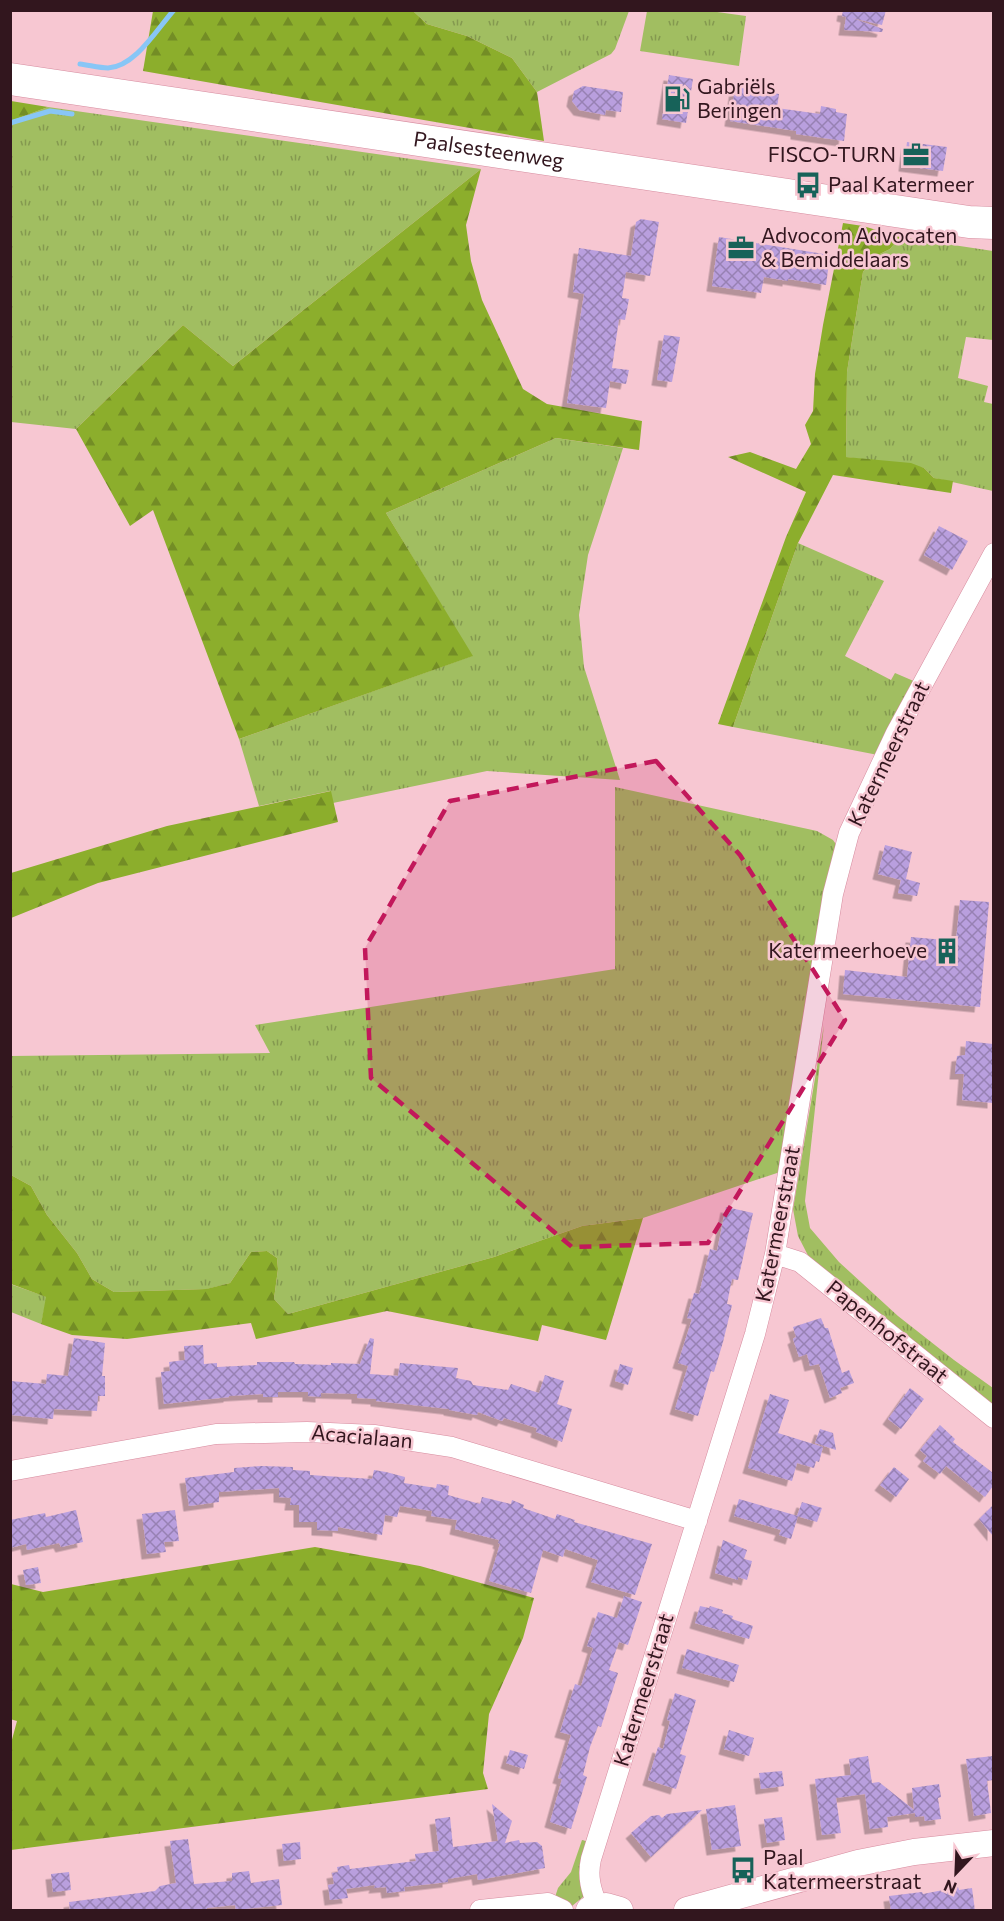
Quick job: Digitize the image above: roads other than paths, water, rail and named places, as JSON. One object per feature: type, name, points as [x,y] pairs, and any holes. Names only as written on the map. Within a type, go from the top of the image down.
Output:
[{"type":"main road","name":"Paalsesteenweg","points":[[10,79],[985,224]]},
{"type":"street","name":"Katermeerstraat","points":[[602,1909],[590,1888],[588,1877],[591,1859],[756,1334],[776,1254],[833,894],[849,833],[896,733],[993,553]]},
{"type":"street","name":"Papenhofstraat","points":[[776,1254],[800,1262],[993,1418]]},
{"type":"street","name":"Acacialaan","points":[[13,1468],[216,1434],[307,1432],[374,1435],[452,1447],[698,1521]]},
{"type":"street","points":[[687,1911],[858,1863],[914,1852],[993,1843]]},
{"type":"street","points":[[480,1911],[548,1903],[563,1911]]},
{"type":"waterway","points":[[80,64],[108,68],[127,61],[145,46],[174,10]]},
{"type":"waterway","points":[[10,123],[50,111],[72,114]]},
{"type":"place","name":"Gabriëls Beringen","points":[[677,99]]},
{"type":"place","name":"FISCO-TURN","points":[[916,155]]},
{"type":"place","name":"Paal Katermeer","points":[[808,185]]},
{"type":"place","name":"Advocom Advocaten & Bemiddelaars","points":[[741,248]]},
{"type":"place","name":"Katermeerhoeve","points":[[947,951]]},
{"type":"place","name":"Paal Katermeerstraat","points":[[743,1870]]}]
